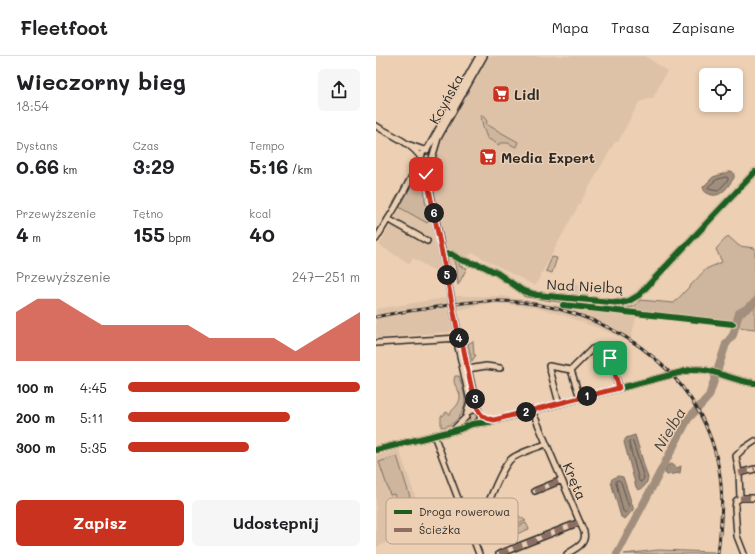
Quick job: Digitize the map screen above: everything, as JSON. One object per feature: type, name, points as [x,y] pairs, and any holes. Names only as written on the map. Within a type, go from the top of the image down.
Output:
[{"type":"street","name":"Kcyńska","points":[[426,151],[479,56]]},
{"type":"street","name":"Kcyńska","points":[[432,154],[441,132],[484,56]]},
{"type":"street","points":[[376,126],[408,144],[429,151],[432,154],[433,157],[431,161],[429,185]]},
{"type":"street","points":[[408,144],[426,162],[431,161]]},
{"type":"street","points":[[426,151],[422,154],[422,159],[429,185],[459,338],[463,346],[475,400],[481,418],[475,424]]},
{"type":"street","points":[[376,239],[422,159]]},
{"type":"street","points":[[415,170],[421,169],[426,171]]},
{"type":"street","name":"Nad Nielbą","points":[[443,254],[451,254],[461,260],[487,268],[530,294],[615,303],[626,302],[634,298],[643,290],[755,172]]},
{"type":"street","points":[[388,219],[428,241]]},
{"type":"street","points":[[376,343],[459,338]]},
{"type":"street","points":[[459,338],[458,346],[469,394],[469,404],[466,414],[468,423],[475,424]]},
{"type":"street","points":[[571,370],[592,349],[603,348],[607,350],[609,354],[619,388]]},
{"type":"street","points":[[468,369],[486,366],[500,368]]},
{"type":"street","points":[[559,403],[549,366],[571,370]]},
{"type":"street","points":[[376,450],[460,430],[475,424],[695,369],[711,372],[743,382],[755,383]]},
{"type":"street","points":[[571,370],[580,398]]},
{"type":"street","points":[[452,431],[466,414],[473,409],[494,420]]},
{"type":"street","name":"Kręta","points":[[532,410],[584,532],[585,540],[567,554]]},
{"type":"street","points":[[434,435],[458,498]]},
{"type":"street","points":[[740,498],[739,473],[736,456],[755,441]]},
{"type":"street","points":[[490,498],[502,472],[510,460],[515,456],[546,444]]},
{"type":"street","points":[[739,473],[755,469]]},
{"type":"street","points":[[535,491],[562,480]]},
{"type":"street","points":[[744,554],[737,536],[735,515],[736,501],[740,498],[755,498]]},
{"type":"street","points":[[500,554],[580,522]]},
{"type":"street","points":[[475,544],[479,554]]},
{"type":"shaded area","points":[[488,56],[645,56],[667,71],[653,98],[639,102],[618,142],[615,142],[567,226],[535,286],[473,253],[439,274],[413,258],[410,264],[379,245]]},
{"type":"shaded area","points":[[482,115],[487,121],[486,124],[518,142],[516,147],[508,143],[500,143],[499,145],[487,138],[483,127]]},
{"type":"shaded area","points":[[415,174],[424,181],[425,201],[428,215],[431,219],[427,223],[397,206]]},
{"type":"shaded area","points":[[728,236],[739,246],[755,248],[755,329],[599,311],[629,313],[526,297],[523,296],[521,291],[575,301],[626,305],[617,309],[635,306],[640,300],[674,303],[706,269],[722,262],[716,249]]},
{"type":"shaded area","points":[[552,257],[557,258],[552,273],[546,271]]},
{"type":"shaded area","points":[[454,259],[460,263],[459,266],[467,268],[458,285],[457,269],[456,270]]},
{"type":"shaded area","points":[[549,281],[579,284],[580,293],[547,289]]},
{"type":"shaded area","points":[[457,296],[502,296],[543,303],[637,314],[630,342],[606,331],[563,315],[532,307],[501,304],[485,304],[459,310],[458,308],[448,309],[452,329],[450,332],[376,338],[376,309]]},
{"type":"shaded area","points":[[473,341],[474,355],[476,355],[472,361],[468,344]]},
{"type":"shaded area","points":[[455,376],[459,376],[464,395],[465,401],[463,411],[458,419],[450,425],[441,427],[441,416],[446,412],[450,414],[460,398],[454,382]]},
{"type":"shaded area","points":[[471,412],[475,412],[478,417],[475,422],[471,422],[468,419],[468,415]]},
{"type":"shaded area","points":[[399,449],[416,498],[386,498],[386,543],[376,547],[376,456]]},
{"type":"shaded area","points":[[397,456],[410,497],[396,498],[394,494],[390,495],[379,462]]},
{"type":"shaded area","points":[[518,515],[526,521],[518,524]]},
{"type":"shaded area","points":[[526,523],[529,529],[518,533],[518,526]]},
{"type":"shaded area","points":[[658,550],[714,552],[714,554],[624,554]]},
{"type":"water","points":[[732,171],[734,178],[722,193],[712,195],[705,191],[703,187],[713,177]]},
{"type":"water","points":[[635,435],[648,478],[645,486],[638,490],[624,442],[626,438]]},
{"type":"water","points":[[672,464],[677,468],[681,466],[680,473],[667,475],[665,473],[666,468]]},
{"type":"water","points":[[618,476],[623,477],[633,507],[633,510],[625,519],[621,517],[611,482],[612,479]]},
{"type":"waterway","name":"Nielba","points":[[617,554],[688,419],[709,396],[726,344],[733,335],[739,313],[755,302]]},
{"type":"railway","points":[[376,317],[400,312],[480,301],[499,301],[537,305],[574,313],[608,328],[640,347],[668,371],[691,399],[708,432],[721,480],[722,501],[718,554]]},
{"type":"marked path","points":[[739,473],[755,469]]},
{"type":"marked path","points":[[535,491],[562,480]]},
{"type":"marked path","points":[[740,498],[755,498]]},
{"type":"marked path","points":[[499,554],[580,522]]},
{"type":"cycle path","points":[[443,254],[451,254],[461,260],[483,266],[497,273],[523,291],[537,295],[621,303],[629,301],[639,295],[755,172]]},
{"type":"cycle path","points":[[563,305],[733,324]]},
{"type":"cycle path","points":[[376,450],[460,429],[472,424],[489,422],[690,370],[705,370],[755,383]]},
{"type":"place","name":"Lidl","points":[[501,94]]},
{"type":"place","name":"Media Expert","points":[[488,157]]},
{"type":"route","points":[[426,174],[459,338],[463,346],[475,400],[480,414],[494,420],[619,388],[610,358]]}]
